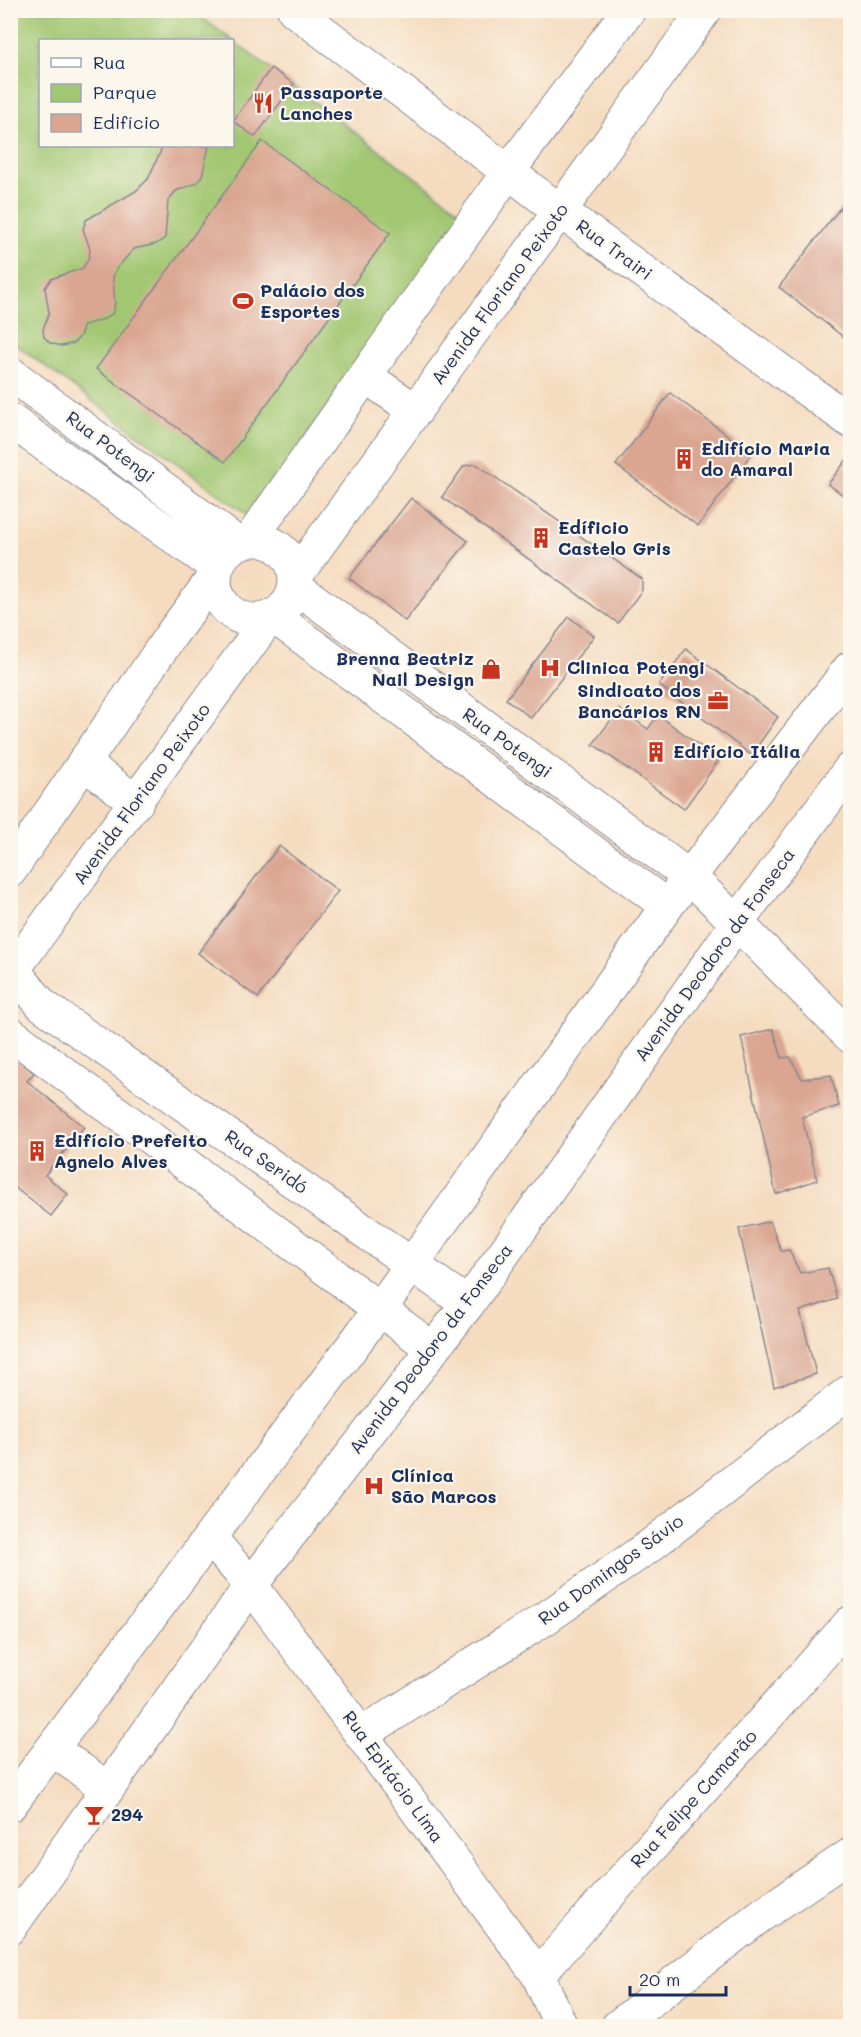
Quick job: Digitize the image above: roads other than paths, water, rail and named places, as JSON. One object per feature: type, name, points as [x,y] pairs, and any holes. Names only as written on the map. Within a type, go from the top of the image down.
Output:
[{"type":"main road","name":"Rua Trairi","points":[[294,10],[560,211],[850,421]]},
{"type":"main road","points":[[10,871],[83,763],[230,557],[365,376],[508,172],[629,10]]},
{"type":"main road","name":"Avenida Floriano Peixoto","points":[[295,582],[705,10]]},
{"type":"main road","name":"Rua Potengi","points":[[10,373],[230,557]]},
{"type":"main road","points":[[365,376],[416,411]]},
{"type":"main road","name":"Rua Potengi","points":[[10,420],[230,557]]},
{"type":"main road","points":[[269,543],[285,554],[292,565],[295,582],[288,604],[271,617],[256,621],[233,614],[219,598],[230,557],[269,543]]},
{"type":"main road","name":"Rua Potengi","points":[[295,582],[690,878],[850,1036]]},
{"type":"main road","name":"Avenida Floriano Peixoto","points":[[11,977],[271,617]]},
{"type":"main road","name":"Rua Potengi","points":[[271,617],[667,906]]},
{"type":"main road","points":[[10,1805],[380,1309],[667,906],[850,668]]},
{"type":"main road","points":[[83,763],[137,802]]},
{"type":"main road","name":"Avenida Deodoro da Fonseca","points":[[10,1928],[251,1585],[468,1304],[737,923],[850,769]]},
{"type":"main road","name":"Rua Seridó","points":[[11,977],[42,1005],[468,1304]]},
{"type":"main road","points":[[10,1033],[433,1349]]},
{"type":"main road","name":"Rua Domingos Sávio","points":[[362,1734],[546,1618],[612,1572],[850,1391]]},
{"type":"main road","name":"Rua Epitácio Lima","points":[[210,1538],[251,1585],[538,1975],[561,2026]]},
{"type":"main road","name":"Rua Felipe Camarão","points":[[538,1975],[850,1623]]},
{"type":"main road","points":[[52,1749],[108,1789]]},
{"type":"main road","points":[[618,2026],[760,1916],[850,1855]]},
{"type":"place","name":"Passaporte Lanches","points":[[263,103]]},
{"type":"place","name":"Palácio dos Esportes","points":[[243,301]]},
{"type":"place","name":"Edifício Maria do Amaral","points":[[684,459]]},
{"type":"place","name":"Edíficio Castelo Gris","points":[[541,538]]},
{"type":"place","name":"Clinica Potengi","points":[[550,668]]},
{"type":"place","name":"Brenna Beatriz Nail Design","points":[[491,669]]},
{"type":"place","name":"Sindicato dos Bancários RN","points":[[718,701]]},
{"type":"place","name":"Edifício Itália","points":[[656,752]]},
{"type":"place","name":"Edifício Prefeito Agnelo Alves","points":[[37,1151]]},
{"type":"place","name":"Clínica São Marcos","points":[[374,1486]]},
{"type":"place","name":"294","points":[[94,1815]]}]
